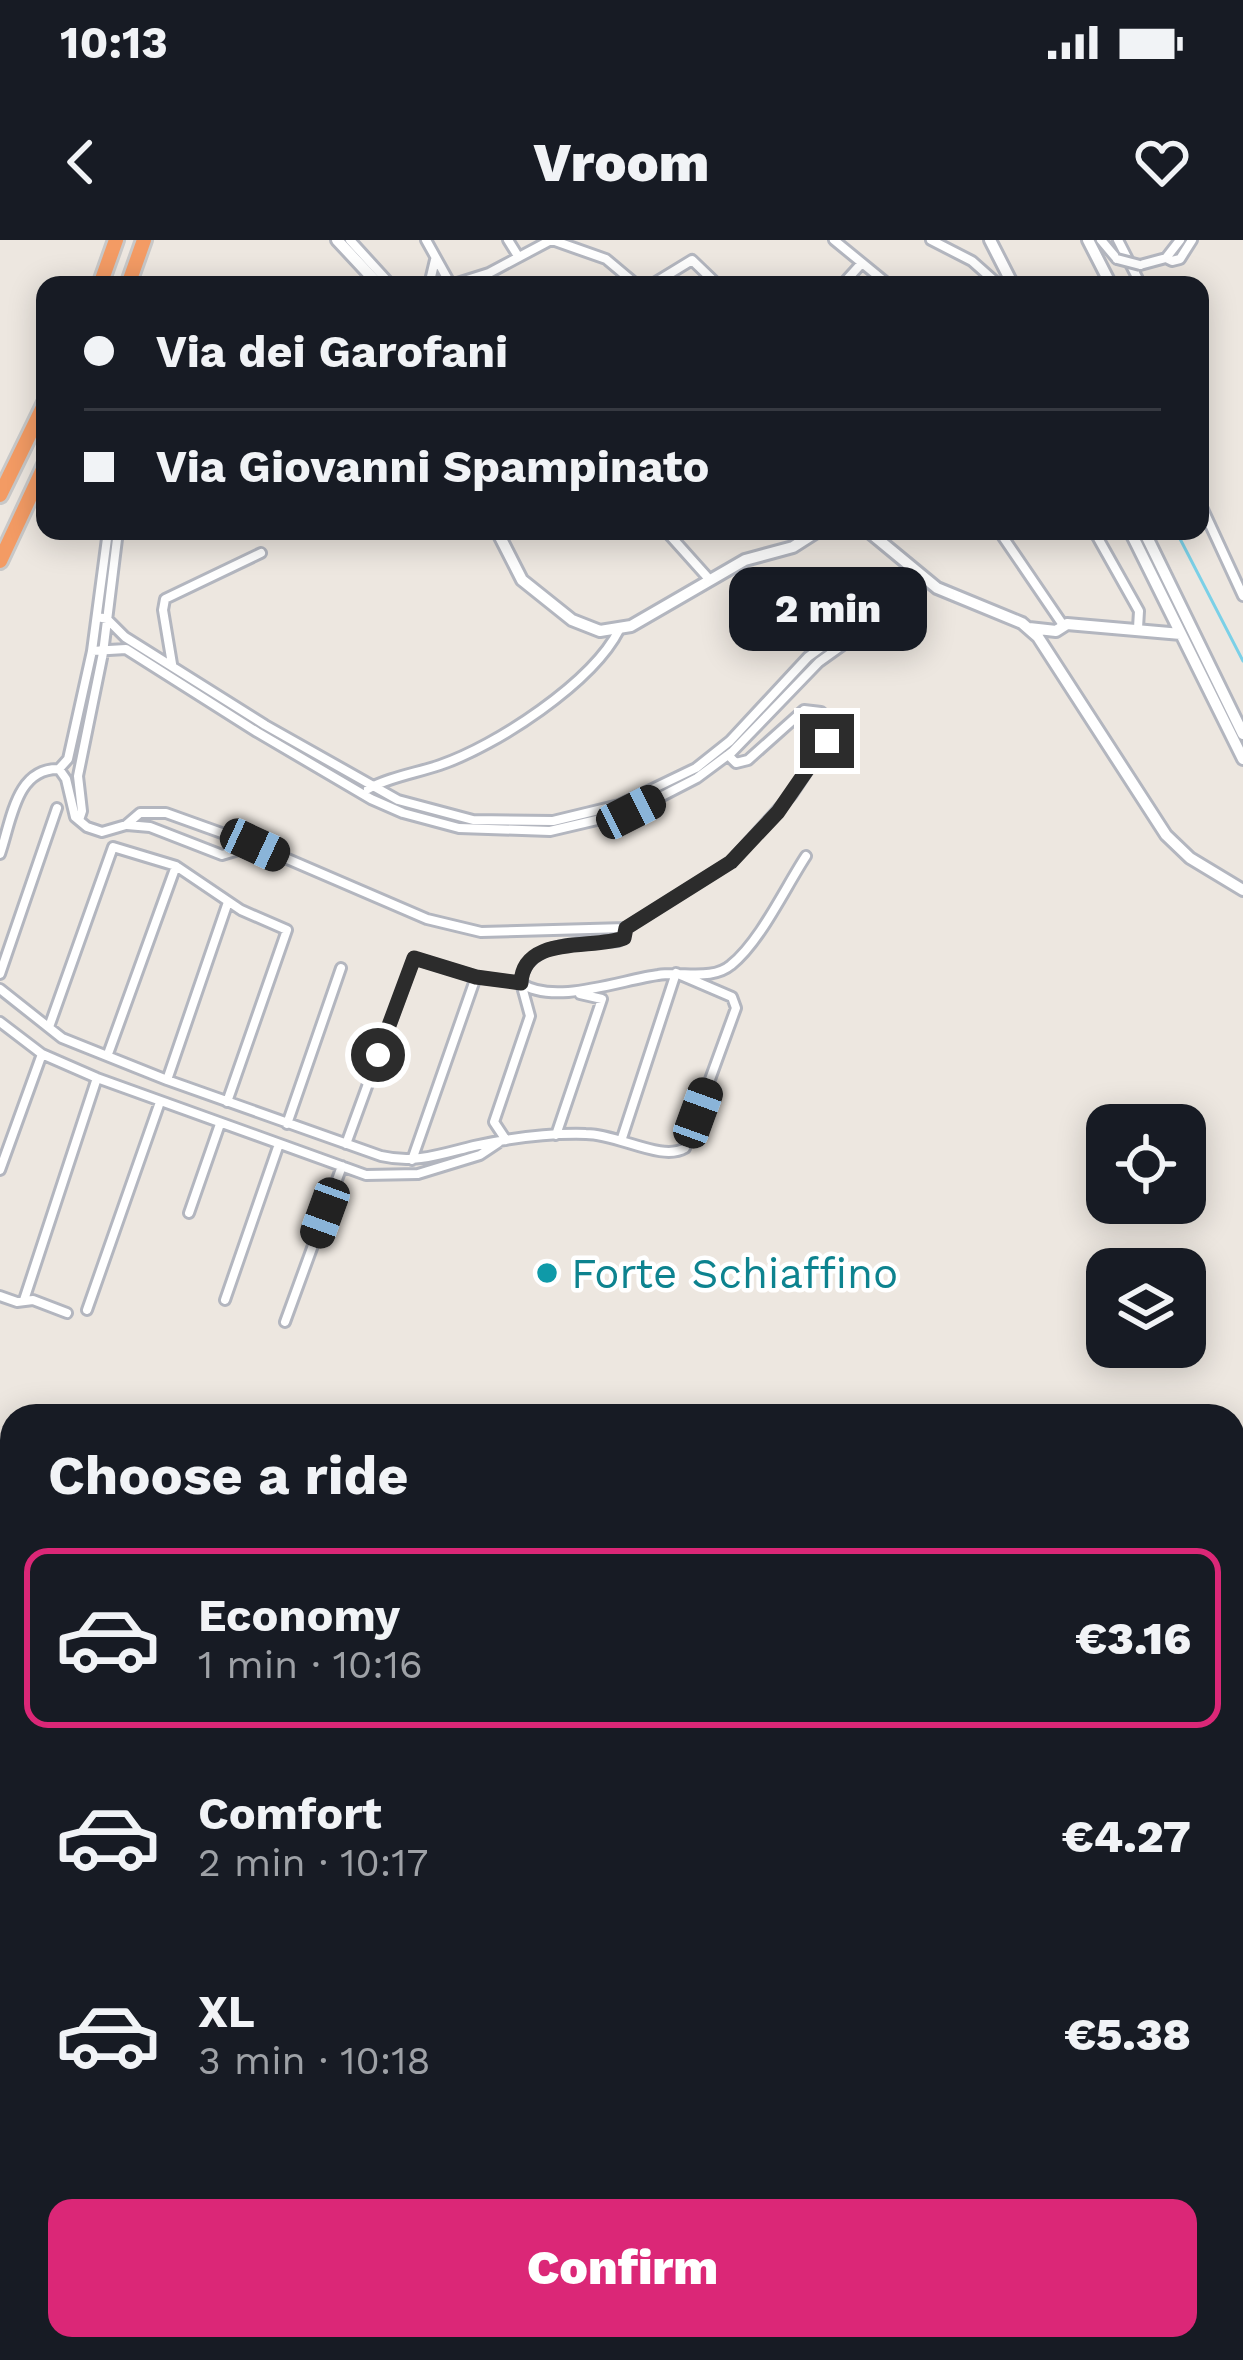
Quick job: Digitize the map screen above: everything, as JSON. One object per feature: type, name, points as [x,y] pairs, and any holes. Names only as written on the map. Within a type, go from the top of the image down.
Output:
[{"type":"highway","points":[[103,276],[116,240]]},
{"type":"highway","points":[[131,276],[144,240]]},
{"type":"highway","points":[[0,495],[36,421]]},
{"type":"highway","points":[[0,561],[36,484]]},
{"type":"street","points":[[337,240],[371,276]]},
{"type":"street","points":[[350,240],[383,276]]},
{"type":"street","points":[[426,240],[446,276]]},
{"type":"street","points":[[508,240],[518,256]]},
{"type":"street","points":[[480,276],[551,240],[606,259],[626,276]]},
{"type":"street","points":[[834,240],[878,276]]},
{"type":"street","points":[[931,240],[988,264],[991,242]]},
{"type":"street","points":[[1088,240],[1106,276]]},
{"type":"street","points":[[1101,240],[1117,259],[1140,265],[1166,258],[1180,240]]},
{"type":"street","points":[[1118,240],[1136,276]]},
{"type":"street","points":[[1166,258],[1180,259],[1192,240]]},
{"type":"street","points":[[991,242],[1008,276]]},
{"type":"street","points":[[431,276],[435,256]]},
{"type":"street","points":[[666,276],[692,260],[709,276]]},
{"type":"street","points":[[972,260],[989,276]]},
{"type":"street","points":[[850,276],[861,263]]},
{"type":"street","points":[[1209,522],[1243,596]]},
{"type":"street","points":[[103,618],[107,540]]},
{"type":"street","points":[[79,820],[79,771],[116,540]]},
{"type":"street","points":[[501,540],[515,572],[547,602],[587,628],[619,630],[752,557],[806,540]]},
{"type":"street","points":[[674,540],[709,579]]},
{"type":"street","points":[[878,540],[947,594],[1029,628],[1141,628],[1181,634]]},
{"type":"street","points":[[1005,540],[1063,625]]},
{"type":"street","points":[[1099,540],[1139,610],[1141,628]]},
{"type":"street","points":[[1135,540],[1243,734]]},
{"type":"street","points":[[1148,540],[1178,614],[1181,634],[1243,759]]},
{"type":"street","points":[[172,666],[165,599],[261,553]]},
{"type":"street","points":[[103,618],[125,637],[367,791],[422,808],[496,822],[553,821],[619,805],[674,780],[717,752],[808,657],[863,617],[912,571]]},
{"type":"street","points":[[97,652],[126,649],[404,813],[459,828],[550,831],[631,812],[697,778],[728,755],[819,662],[872,624],[912,571]]},
{"type":"street","points":[[1141,628],[1178,614]]},
{"type":"street","points":[[1029,628],[1052,654],[1166,835],[1190,858],[1243,890]]},
{"type":"street","points":[[367,791],[458,758],[554,704],[612,644],[619,630]]},
{"type":"street","points":[[0,854],[29,777],[59,769],[68,759],[97,652]]},
{"type":"street","points":[[126,825],[140,813],[153,811],[255,845],[459,928],[481,932],[626,928],[731,862],[792,794],[827,741],[830,722],[816,710],[804,710],[742,763],[728,755]]},
{"type":"street","points":[[68,759],[79,771]]},
{"type":"street","points":[[59,769],[67,779],[71,809],[87,827],[102,832],[126,825],[151,827],[222,855],[255,845]]},
{"type":"street","points":[[67,779],[79,771]]},
{"type":"street","points":[[0,974],[57,808]]},
{"type":"street","points":[[49,1028],[113,847],[176,866],[228,902],[287,930],[227,1102]]},
{"type":"street","points":[[567,991],[728,969],[806,856]]},
{"type":"street","points":[[108,1054],[176,866]]},
{"type":"street","points":[[167,1080],[228,902]]},
{"type":"street","points":[[502,1141],[494,1122],[530,1016],[520,974],[528,962],[552,948],[617,941],[624,938],[626,928]]},
{"type":"street","points":[[346,1144],[414,958],[530,989],[602,999],[556,1135]]},
{"type":"street","points":[[287,1124],[341,968]]},
{"type":"street","points":[[0,989],[62,1038],[287,1124],[381,1156],[412,1160],[556,1135],[622,1138],[664,1154],[686,1148],[736,1008],[732,997],[676,973]]},
{"type":"street","points":[[622,1138],[676,973]]},
{"type":"street","points":[[412,1160],[476,977]]},
{"type":"street","points":[[0,1022],[42,1054],[97,1078],[383,1177],[418,1174],[480,1155],[502,1141]]},
{"type":"street","points":[[0,1170],[42,1054]]},
{"type":"street","points":[[24,1300],[97,1078]]},
{"type":"street","points":[[87,1310],[160,1102]]},
{"type":"street","points":[[188,1213],[220,1124]]},
{"type":"street","points":[[225,1300],[279,1144]]},
{"type":"street","points":[[285,1322],[342,1166]]},
{"type":"street","points":[[0,1296],[67,1312]]},
{"type":"waterway","points":[[1181,540],[1243,661]]},
{"type":"place","name":"Forte Schiaffino","points":[[547,1273]]},
{"type":"route","points":[[378,1055],[414,958],[476,977],[521,983],[520,974],[528,962],[552,948],[624,938],[626,928],[731,862],[778,812],[827,741]]}]
